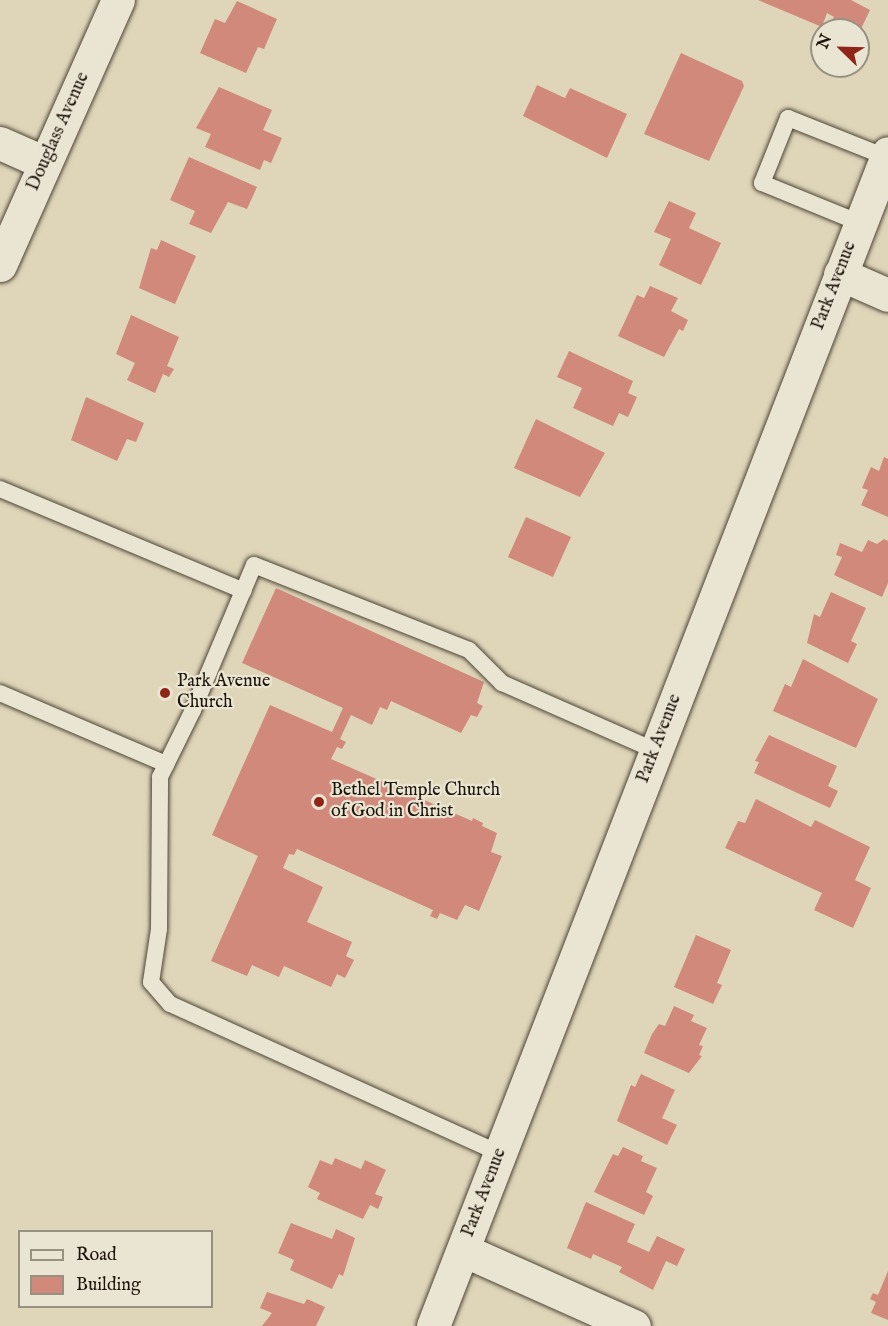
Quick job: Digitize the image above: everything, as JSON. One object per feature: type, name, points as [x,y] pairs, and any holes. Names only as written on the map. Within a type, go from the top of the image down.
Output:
[{"type":"main road","name":"Douglass Avenue","points":[[0,265],[117,0]]},
{"type":"main road","points":[[0,143],[45,163]]},
{"type":"main road","name":"Park Avenue","points":[[433,1326],[840,274],[886,163]]},
{"type":"main road","points":[[840,274],[888,295]]},
{"type":"main road","points":[[463,1250],[634,1326]]},
{"type":"lane","points":[[860,223],[762,183],[788,118],[886,163]]},
{"type":"lane","points":[[0,489],[244,591]]},
{"type":"lane","points":[[501,1154],[170,1004],[151,982],[159,929],[159,777],[254,565],[469,650],[502,682],[656,752]]},
{"type":"lane","points":[[0,693],[166,765]]},
{"type":"building","points":[[758,0],[851,0],[870,10],[866,18],[833,18],[827,13],[825,18],[810,18],[810,22]]},
{"type":"building","points":[[237,1],[277,19],[264,49],[258,47],[246,73],[200,53],[215,19],[225,23]]},
{"type":"building","points":[[681,53],[742,81],[744,86],[709,161],[644,134]]},
{"type":"building","points":[[537,85],[565,98],[570,88],[627,114],[607,158],[523,116]]},
{"type":"building","points":[[219,87],[272,110],[263,130],[282,138],[271,163],[264,160],[260,170],[205,147],[211,134],[196,128]]},
{"type":"building","points":[[189,157],[257,187],[247,209],[228,202],[211,233],[189,224],[195,211],[170,200]]},
{"type":"building","points":[[669,201],[696,213],[689,228],[721,243],[701,285],[659,265],[671,239],[654,232]]},
{"type":"building","points":[[161,240],[196,256],[175,304],[139,288],[151,248],[157,250]]},
{"type":"building","points":[[650,286],[678,298],[671,311],[688,320],[683,331],[679,329],[664,357],[618,336],[637,295],[644,298]]},
{"type":"building","points":[[131,315],[179,337],[167,366],[174,369],[169,377],[163,374],[155,393],[127,380],[135,363],[116,354]]},
{"type":"building","points":[[569,351],[633,381],[628,393],[637,397],[628,417],[619,413],[613,426],[573,408],[582,388],[557,377]]},
{"type":"building","points":[[86,397],[144,423],[136,442],[127,439],[117,461],[71,440]]},
{"type":"building","points":[[536,419],[605,453],[580,497],[514,468]]},
{"type":"building","points":[[884,457],[888,459],[888,517],[861,505],[868,490],[862,488],[871,467],[879,471]]},
{"type":"building","points":[[526,517],[571,537],[553,577],[508,557]]},
{"type":"building","points":[[884,539],[888,541],[888,583],[882,597],[834,575],[842,557],[836,555],[840,543],[862,552],[868,540],[877,544]]},
{"type":"building","points":[[276,588],[484,682],[477,703],[483,706],[477,717],[471,715],[461,733],[391,701],[387,710],[380,707],[372,725],[351,715],[340,739],[346,742],[342,749],[337,747],[331,759],[472,821],[473,818],[483,823],[482,826],[497,833],[491,852],[502,856],[479,911],[465,905],[457,920],[440,913],[437,919],[430,916],[433,910],[297,849],[294,855],[289,854],[283,868],[323,887],[307,922],[352,942],[346,956],[354,960],[345,978],[337,974],[331,987],[284,966],[279,977],[252,965],[247,976],[211,961],[258,856],[212,835],[270,705],[332,732],[343,708],[242,663]]},
{"type":"building","points":[[831,592],[866,608],[851,641],[857,644],[848,663],[807,643],[814,614],[820,617]]},
{"type":"building","points":[[803,659],[878,699],[856,748],[773,711],[785,684],[791,687]]},
{"type":"building","points":[[769,735],[837,766],[828,786],[838,791],[830,808],[754,773],[759,762],[755,761]]},
{"type":"building","points":[[756,799],[811,827],[815,820],[870,847],[855,880],[871,888],[853,928],[814,910],[822,893],[725,848],[738,821],[745,823]]},
{"type":"building","points":[[696,935],[731,950],[717,983],[722,985],[713,1004],[674,987]]},
{"type":"building","points":[[674,1006],[694,1015],[691,1021],[707,1028],[699,1045],[703,1046],[699,1055],[702,1056],[689,1073],[644,1053],[652,1034],[659,1024],[665,1026]]},
{"type":"building","points":[[641,1074],[675,1090],[662,1118],[677,1125],[667,1145],[617,1121],[631,1085],[635,1087]]},
{"type":"building","points":[[623,1147],[643,1156],[641,1161],[657,1168],[646,1192],[653,1196],[644,1215],[594,1192],[613,1154],[618,1156]]},
{"type":"building","points":[[335,1158],[361,1169],[365,1160],[386,1170],[375,1194],[383,1197],[378,1209],[370,1205],[363,1219],[317,1199],[320,1193],[308,1187],[320,1160],[332,1165]]},
{"type":"building","points":[[586,1202],[635,1224],[627,1242],[649,1252],[657,1236],[685,1249],[677,1266],[666,1261],[653,1290],[619,1272],[622,1267],[593,1254],[591,1259],[567,1248]]},
{"type":"building","points":[[291,1223],[332,1239],[336,1229],[355,1238],[343,1276],[339,1274],[332,1289],[290,1270],[294,1260],[278,1253]]},
{"type":"building","points":[[888,1271],[888,1320],[871,1313],[876,1302],[870,1299],[873,1293],[878,1295]]},
{"type":"building","points":[[267,1292],[304,1304],[307,1299],[325,1307],[316,1326],[262,1326],[272,1313],[260,1308]]},
{"type":"place","name":"Park Avenue Church","points":[[165,693]]},
{"type":"place","name":"Bethel Temple Church of God in Christ","points":[[319,802]]}]
